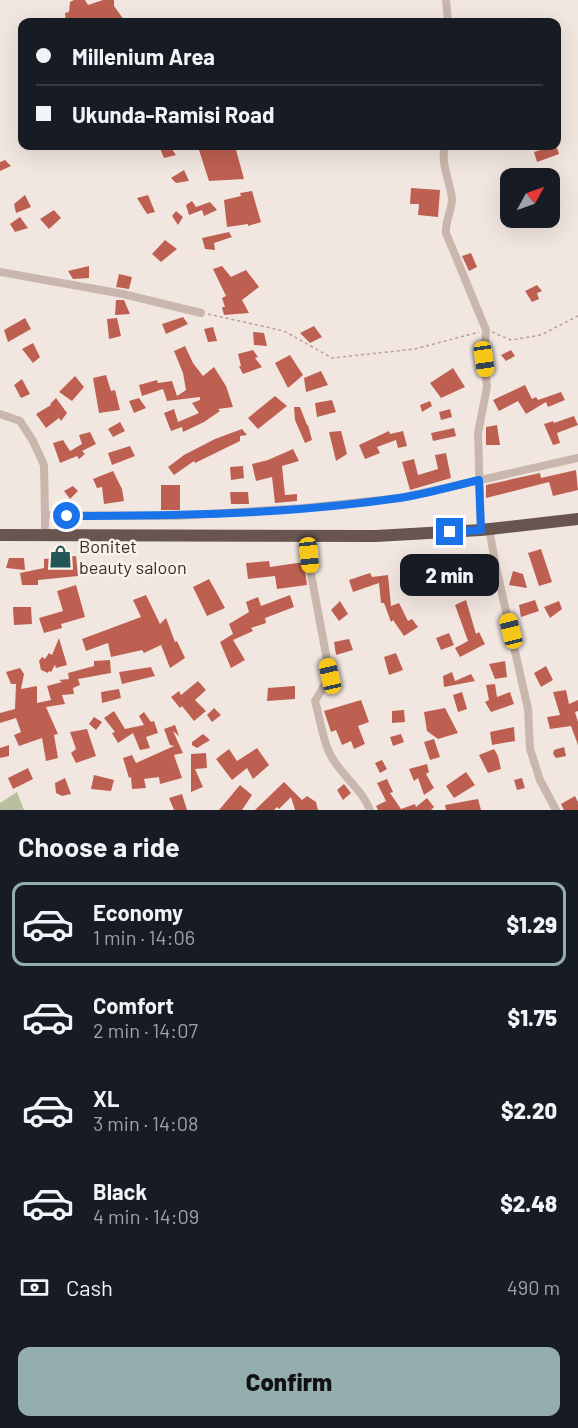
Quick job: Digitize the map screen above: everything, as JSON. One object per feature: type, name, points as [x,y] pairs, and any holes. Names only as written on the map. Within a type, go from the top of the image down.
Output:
[{"type":"highway","points":[[0,535],[376,536],[485,529],[578,519]]},
{"type":"street","points":[[446,0],[448,18]]},
{"type":"street","points":[[444,150],[444,168],[452,198],[446,233],[486,330],[484,359],[487,387],[478,433],[479,480],[485,529],[496,567],[528,709],[530,749],[540,780],[556,810]]},
{"type":"street","points":[[0,272],[123,294],[201,313]]},
{"type":"street","points":[[0,414],[20,421],[40,457],[45,478],[45,535]]},
{"type":"street","points":[[45,516],[176,516],[303,508],[400,498],[578,458]]},
{"type":"street","points":[[307,537],[311,574],[330,676],[315,701],[330,755],[346,778],[366,799],[370,810]]},
{"type":"path","points":[[201,313],[284,332],[332,358],[415,349],[486,330],[511,340],[541,335],[578,316]]},
{"type":"green space","points":[[17,792],[24,810],[0,810],[0,803]]},
{"type":"building","points":[[85,0],[88,5],[103,0],[114,0],[114,6],[123,18],[66,18],[65,13],[69,12],[70,2]]},
{"type":"building","points":[[161,150],[173,150],[176,155],[164,158]]},
{"type":"building","points":[[199,150],[236,150],[244,179],[209,181]]},
{"type":"building","points":[[558,150],[559,154],[537,162],[534,152]]},
{"type":"building","points":[[5,160],[11,166],[0,171],[0,162]]},
{"type":"building","points":[[184,170],[189,181],[176,183],[171,178]]},
{"type":"building","points":[[411,188],[440,190],[438,217],[418,215],[419,204],[410,204]]},
{"type":"building","points":[[252,191],[261,222],[248,226],[248,224],[227,227],[224,200]]},
{"type":"building","points":[[25,195],[31,207],[16,213],[14,204]]},
{"type":"building","points":[[148,195],[155,212],[147,214],[137,198]]},
{"type":"building","points":[[192,201],[196,207],[210,202],[217,210],[204,216],[202,210],[189,215],[186,205]]},
{"type":"building","points":[[54,210],[61,218],[49,229],[40,219]]},
{"type":"building","points":[[176,211],[183,217],[178,225],[172,216]]},
{"type":"building","points":[[20,217],[28,228],[15,232],[10,224]]},
{"type":"building","points":[[229,232],[232,237],[214,243],[215,250],[205,249],[202,238]]},
{"type":"building","points":[[165,240],[177,249],[161,262],[152,254]]},
{"type":"building","points":[[471,253],[477,267],[469,271],[462,256]]},
{"type":"building","points":[[89,266],[89,278],[73,279],[68,271]]},
{"type":"building","points":[[222,266],[231,277],[246,270],[259,287],[242,300],[249,313],[224,315],[222,307],[225,307],[222,298],[226,296],[213,269]]},
{"type":"building","points":[[119,274],[132,277],[129,289],[116,287]]},
{"type":"building","points":[[537,285],[542,291],[537,293],[539,299],[532,302],[525,291]]},
{"type":"building","points":[[116,300],[124,300],[130,314],[115,315]]},
{"type":"building","points":[[183,317],[188,324],[166,334],[162,324]]},
{"type":"building","points":[[25,318],[31,329],[8,342],[4,330]]},
{"type":"building","points":[[117,318],[121,336],[109,339],[107,319]]},
{"type":"building","points":[[314,326],[322,337],[310,343],[300,333]]},
{"type":"building","points":[[213,327],[217,341],[208,342],[204,329]]},
{"type":"building","points":[[253,332],[264,333],[267,346],[254,345]]},
{"type":"building","points":[[33,343],[40,357],[33,363],[22,349]]},
{"type":"building","points":[[185,346],[193,363],[203,376],[214,367],[226,386],[233,407],[218,409],[220,411],[204,422],[183,432],[182,427],[171,431],[164,413],[174,409],[178,422],[199,413],[192,403],[200,400],[200,397],[167,401],[163,389],[142,396],[139,385],[157,380],[158,383],[172,381],[177,396],[186,390],[183,373],[174,351]]},
{"type":"building","points":[[253,350],[258,357],[255,358],[262,367],[243,374],[239,366],[241,366],[238,354]]},
{"type":"building","points":[[511,350],[515,356],[506,361],[501,355]]},
{"type":"building","points":[[290,355],[303,375],[288,388],[275,363]]},
{"type":"building","points":[[453,368],[465,387],[441,398],[430,383]]},
{"type":"building","points":[[321,371],[328,385],[306,392],[304,378]]},
{"type":"building","points":[[106,375],[111,391],[115,390],[120,410],[99,413],[93,378]]},
{"type":"building","points":[[75,376],[84,387],[72,401],[59,392]]},
{"type":"building","points":[[22,379],[30,394],[21,398],[14,385]]},
{"type":"building","points":[[525,385],[532,399],[536,397],[538,400],[561,392],[565,400],[548,407],[546,402],[526,414],[518,401],[499,411],[493,400]]},
{"type":"building","points":[[275,396],[287,406],[258,429],[248,418]]},
{"type":"building","points":[[56,398],[67,413],[61,421],[59,418],[46,428],[36,414],[51,405]]},
{"type":"building","points":[[139,398],[146,408],[134,413],[129,401]]},
{"type":"building","points":[[332,400],[336,412],[317,417],[315,403]]},
{"type":"building","points":[[430,401],[432,406],[422,412],[420,405]]},
{"type":"building","points":[[294,407],[300,407],[308,425],[312,440],[305,443],[295,420]]},
{"type":"building","points":[[450,409],[452,417],[441,420],[439,412]]},
{"type":"building","points":[[574,416],[578,425],[557,433],[560,443],[553,445],[544,424]]},
{"type":"building","points":[[120,422],[125,431],[113,437],[108,429]]},
{"type":"building","points":[[497,425],[500,445],[486,445],[486,427]]},
{"type":"building","points":[[454,428],[456,436],[433,441],[431,433]]},
{"type":"building","points":[[242,429],[247,435],[240,436],[240,441],[195,463],[194,461],[174,475],[168,467],[184,455],[215,439]]},
{"type":"building","points":[[341,431],[347,454],[336,461],[329,432]]},
{"type":"building","points":[[389,431],[390,434],[403,431],[407,446],[398,448],[396,440],[377,447],[380,453],[365,459],[359,445]]},
{"type":"building","points":[[90,432],[96,444],[82,451],[85,454],[79,459],[77,456],[60,463],[53,443],[63,440],[70,451],[82,444],[79,435]]},
{"type":"building","points":[[130,446],[135,456],[112,465],[108,453]]},
{"type":"building","points":[[293,449],[299,461],[282,466],[285,495],[297,494],[297,501],[275,503],[272,477],[256,481],[252,464]]},
{"type":"building","points":[[446,453],[451,478],[410,490],[402,462],[414,459],[418,475],[438,469],[435,455]]},
{"type":"building","points":[[243,466],[244,478],[231,480],[230,467]]},
{"type":"building","points":[[576,470],[578,490],[553,496],[549,482],[486,498],[486,485],[540,473],[541,478]]},
{"type":"building","points":[[113,471],[122,489],[124,501],[104,504],[102,487],[97,488],[93,479]]},
{"type":"building","points":[[161,485],[180,485],[180,510],[161,510]]},
{"type":"building","points":[[73,486],[78,491],[70,499],[64,491]]},
{"type":"building","points":[[230,492],[248,492],[249,504],[231,504]]},
{"type":"building","points":[[541,549],[552,582],[539,586],[528,553]]},
{"type":"building","points":[[76,556],[78,576],[38,580],[38,585],[22,585],[20,573],[44,568],[44,559]]},
{"type":"building","points":[[9,558],[24,558],[25,570],[6,568]]},
{"type":"building","points":[[487,559],[489,572],[477,572],[477,560]]},
{"type":"building","points":[[269,561],[270,567],[304,562],[307,585],[277,589],[275,576],[248,579],[246,563]]},
{"type":"building","points":[[436,564],[441,585],[426,587],[421,566]]},
{"type":"building","points":[[513,571],[523,574],[527,588],[509,585]]},
{"type":"building","points":[[370,573],[372,577],[388,575],[391,606],[399,603],[408,621],[412,619],[418,627],[404,636],[393,620],[391,622],[384,603],[381,603],[379,583],[353,592],[349,580]]},
{"type":"building","points":[[209,579],[225,608],[207,616],[193,587]]},
{"type":"building","points":[[76,585],[85,617],[61,624],[62,628],[44,633],[39,618],[63,611],[57,591]]},
{"type":"building","points":[[146,595],[160,624],[166,618],[175,642],[177,641],[185,658],[170,668],[161,645],[144,653],[142,650],[111,657],[108,643],[86,651],[82,639],[141,617],[133,600]]},
{"type":"building","points":[[290,595],[294,607],[265,618],[266,623],[251,628],[253,631],[233,640],[245,660],[231,668],[220,642],[233,634],[229,624],[249,612],[246,602],[258,597],[261,606]]},
{"type":"building","points":[[466,600],[476,634],[479,632],[485,644],[460,657],[455,648],[468,641],[455,605]]},
{"type":"building","points":[[535,600],[539,611],[521,617],[519,605]]},
{"type":"building","points":[[340,601],[348,614],[339,621],[331,610]]},
{"type":"building","points":[[559,601],[562,609],[550,618],[544,607]]},
{"type":"building","points":[[13,607],[31,607],[32,624],[14,625]]},
{"type":"building","points":[[449,633],[454,645],[441,650],[436,638]]},
{"type":"building","points":[[59,638],[67,665],[56,668],[55,665],[48,673],[41,670],[39,661],[42,657],[45,659],[49,653],[52,655]]},
{"type":"building","points":[[349,639],[353,650],[336,655],[334,642]]},
{"type":"building","points":[[396,653],[403,670],[389,675],[384,657]]},
{"type":"building","points":[[110,660],[111,673],[78,679],[80,685],[73,688],[74,694],[62,695],[65,704],[46,707],[58,734],[54,735],[58,758],[46,761],[42,738],[19,746],[14,735],[21,732],[16,718],[0,723],[0,713],[15,709],[16,684],[11,684],[6,672],[20,668],[24,674],[21,689],[37,686],[37,703],[51,700],[47,686],[62,682],[59,680],[69,679],[68,673],[94,666],[94,661]]},
{"type":"building","points":[[505,661],[507,677],[495,679],[489,664]]},
{"type":"building","points":[[546,666],[553,680],[541,687],[534,673]]},
{"type":"building","points":[[151,667],[155,676],[122,684],[119,672]]},
{"type":"building","points":[[452,672],[455,681],[471,674],[475,681],[444,687],[443,676]]},
{"type":"building","points":[[198,681],[206,690],[195,700],[206,711],[194,721],[171,697],[179,691],[181,695]]},
{"type":"building","points":[[495,684],[497,697],[510,692],[514,704],[491,712],[485,702],[489,700],[486,685]]},
{"type":"building","points":[[295,686],[295,699],[267,701],[268,688]]},
{"type":"building","points":[[119,689],[121,698],[102,703],[101,692]]},
{"type":"building","points":[[566,690],[569,704],[578,700],[578,711],[575,712],[578,722],[578,745],[571,726],[550,729],[547,717],[560,715],[553,692]]},
{"type":"building","points":[[462,692],[467,709],[458,712],[453,695]]},
{"type":"building","points":[[361,700],[369,722],[358,726],[365,744],[354,749],[351,741],[342,745],[336,730],[331,732],[324,711]]},
{"type":"building","points":[[214,708],[221,715],[212,722],[207,715]]},
{"type":"building","points":[[445,708],[458,733],[438,739],[427,731],[424,712]]},
{"type":"building","points":[[404,710],[405,722],[392,723],[392,711]]},
{"type":"building","points":[[114,711],[125,729],[144,725],[139,716],[144,712],[151,722],[154,721],[158,733],[146,737],[150,748],[140,750],[133,733],[118,743],[112,733],[115,732],[104,718]]},
{"type":"building","points":[[94,717],[102,722],[96,730],[89,724]]},
{"type":"building","points":[[175,725],[179,736],[173,731],[183,753],[174,755],[182,778],[160,784],[159,777],[144,779],[146,788],[132,789],[131,777],[129,778],[123,758],[132,755],[136,763],[174,746],[170,745],[164,729]]},
{"type":"building","points":[[514,727],[515,741],[492,745],[490,732]]},
{"type":"building","points":[[87,729],[96,756],[76,763],[71,753],[76,749],[70,732]]},
{"type":"building","points":[[203,734],[210,740],[197,748],[192,745],[192,742]]},
{"type":"building","points":[[401,734],[404,742],[393,746],[390,737]]},
{"type":"building","points":[[434,739],[440,757],[430,760],[424,742]]},
{"type":"building","points":[[9,745],[9,756],[0,758],[0,748]]},
{"type":"building","points":[[564,747],[566,756],[556,758],[553,754],[554,750]]},
{"type":"building","points":[[257,748],[269,765],[253,779],[247,768],[232,780],[216,759],[229,749],[237,761]]},
{"type":"building","points":[[494,749],[501,769],[488,773],[479,755]]},
{"type":"building","points":[[206,753],[207,768],[195,769],[203,787],[191,792],[191,754]]},
{"type":"building","points":[[382,760],[387,769],[380,773],[375,763]]},
{"type":"building","points":[[427,764],[429,772],[426,774],[434,788],[424,795],[418,778],[414,781],[409,769]]},
{"type":"building","points":[[28,768],[33,779],[13,789],[8,778]]},
{"type":"building","points":[[466,772],[475,785],[454,798],[446,786]]},
{"type":"building","points":[[94,775],[114,780],[111,791],[91,789]]},
{"type":"building","points":[[65,778],[71,794],[62,796],[56,793],[55,783]]},
{"type":"building","points":[[522,778],[525,788],[517,790],[514,780]]},
{"type":"building","points":[[387,779],[393,792],[390,793],[401,809],[415,804],[416,807],[427,798],[434,807],[431,810],[378,810],[376,806],[386,801],[377,783]]},
{"type":"building","points":[[284,782],[302,800],[307,796],[316,802],[318,810],[295,810],[291,797],[279,809],[277,807],[274,810],[255,810]]},
{"type":"building","points":[[344,784],[351,793],[343,800],[337,790]]},
{"type":"building","points":[[240,785],[252,795],[242,810],[219,810]]},
{"type":"building","points":[[182,794],[187,810],[174,810],[169,798]]},
{"type":"building","points":[[575,796],[578,810],[564,810],[561,804]]},
{"type":"building","points":[[478,799],[481,810],[446,810],[445,805]]},
{"type":"place","name":"Bonitet beauty saloon","points":[[61,556]]},
{"type":"route","points":[[67,516],[176,516],[303,508],[400,498],[479,480],[481,530],[450,532]]}]
